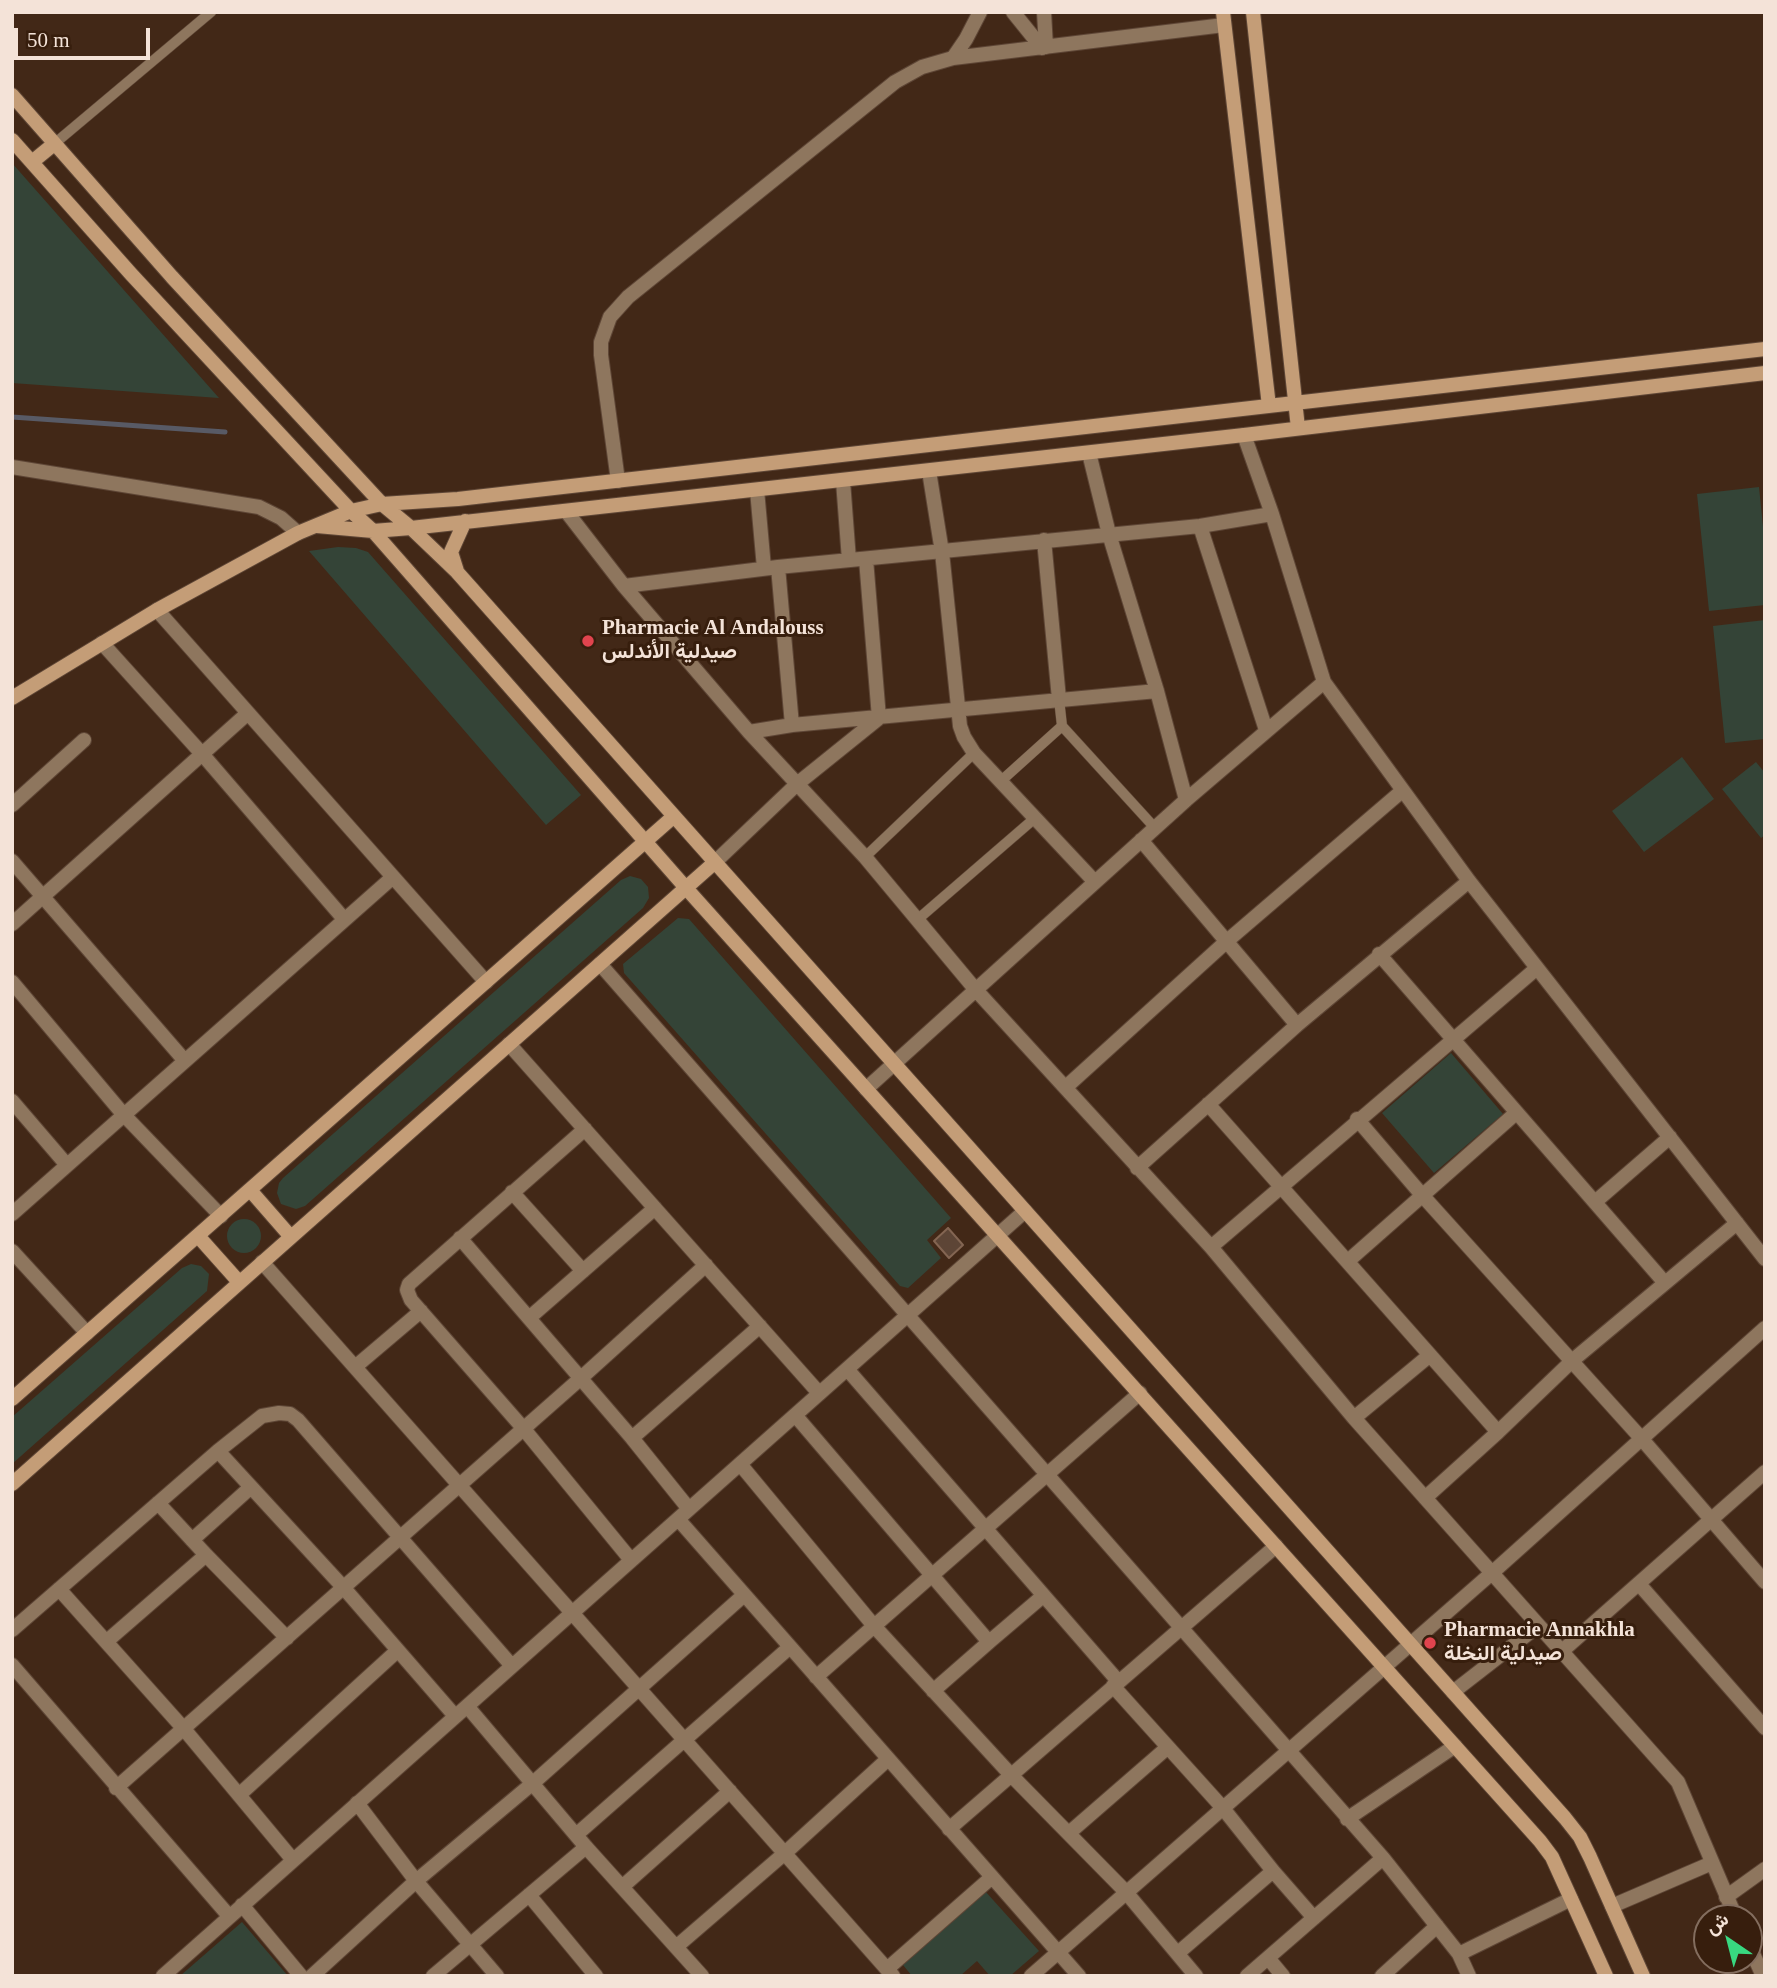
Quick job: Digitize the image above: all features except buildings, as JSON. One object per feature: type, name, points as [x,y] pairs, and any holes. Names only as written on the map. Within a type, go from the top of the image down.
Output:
[{"type":"main road","points":[[1253,12],[1298,428]]},
{"type":"main road","points":[[1223,19],[1269,406]]},
{"type":"main road","points":[[12,95],[172,277],[382,504],[411,527],[457,572],[1580,1837],[1643,1976]]},
{"type":"main road","points":[[12,140],[131,274],[351,511],[373,531],[686,888],[1540,1841],[1552,1857],[1606,1976]]},
{"type":"main road","points":[[32,162],[54,144]]},
{"type":"main road","points":[[12,698],[157,610],[298,533],[351,511],[382,504],[458,499],[1765,349]]},
{"type":"main road","points":[[316,526],[373,531],[566,511],[1089,453],[1765,373]]},
{"type":"main road","points":[[457,572],[451,552],[465,521]]},
{"type":"main road","points":[[12,1399],[673,817]]},
{"type":"main road","points":[[12,1484],[714,863]]},
{"type":"main road","points":[[250,1190],[291,1237]]},
{"type":"main road","points":[[198,1236],[239,1282]]},
{"type":"street","points":[[953,58],[980,12]]},
{"type":"street","points":[[1013,12],[1044,48]]},
{"type":"street","points":[[1044,12],[1044,48]]},
{"type":"street","points":[[618,481],[601,355],[605,329],[618,306],[895,82],[922,66],[953,58],[1044,48],[1223,19]]},
{"type":"street","points":[[1244,435],[1272,514],[1324,682],[1469,881],[1765,1259]]},
{"type":"street","points":[[1089,453],[1109,534],[1157,691],[1186,800]]},
{"type":"street","points":[[12,467],[259,507],[281,518],[298,533]]},
{"type":"street","points":[[929,471],[942,552],[958,709],[964,737],[974,753],[1095,882]]},
{"type":"street","points":[[843,481],[849,560]]},
{"type":"street","points":[[757,490],[771,568],[792,725]]},
{"type":"street","points":[[566,511],[624,586],[749,732],[864,857],[975,989],[1210,1247],[1354,1418],[1678,1782],[1729,1904]]},
{"type":"street","points":[[624,586],[771,568],[1200,526],[1272,514]]},
{"type":"street","points":[[1200,526],[1266,730]]},
{"type":"street","points":[[1044,540],[1059,699]]},
{"type":"street","points":[[866,559],[878,718]]},
{"type":"street","points":[[157,610],[486,982]]},
{"type":"street","points":[[102,643],[203,755],[344,919]]},
{"type":"street","points":[[866,1089],[1186,800],[1324,682]]},
{"type":"street","points":[[749,732],[792,725],[1157,691]]},
{"type":"street","points":[[12,924],[248,713]]},
{"type":"street","points":[[714,863],[797,785],[878,718]]},
{"type":"street","points":[[12,806],[84,740]]},
{"type":"street","points":[[1066,1087],[1227,941],[1402,791]]},
{"type":"street","points":[[1141,841],[1297,1025]]},
{"type":"street","points":[[12,861],[185,1061]]},
{"type":"street","points":[[12,1213],[393,877]]},
{"type":"street","points":[[1138,1168],[1297,1025],[1469,881]]},
{"type":"street","points":[[1379,954],[1665,1283]]},
{"type":"street","points":[[600,964],[1383,1858],[1459,1954],[1469,1976]]},
{"type":"street","points":[[1210,1247],[1537,968]]},
{"type":"street","points":[[12,982],[123,1114],[221,1216]]},
{"type":"street","points":[[509,1044],[819,1394]]},
{"type":"street","points":[[12,1101],[66,1164]]},
{"type":"street","points":[[1208,1104],[1498,1432]]},
{"type":"street","points":[[1348,1261],[1516,1113]]},
{"type":"street","points":[[1357,1119],[1422,1195],[1573,1360],[1765,1582]]},
{"type":"street","points":[[585,1129],[409,1284],[408,1295],[523,1428],[631,1560]]},
{"type":"street","points":[[1595,1202],[1670,1137]]},
{"type":"street","points":[[512,1192],[583,1271]]},
{"type":"street","points":[[529,1318],[655,1208]]},
{"type":"street","points":[[163,1976],[1025,1211]]},
{"type":"street","points":[[1425,1498],[1573,1360],[1737,1223]]},
{"type":"street","points":[[460,1238],[632,1438],[689,1509]]},
{"type":"street","points":[[12,1251],[87,1333]]},
{"type":"street","points":[[262,1262],[890,1972],[992,1877]]},
{"type":"street","points":[[116,1788],[706,1265]]},
{"type":"street","points":[[355,1367],[421,1311]]},
{"type":"street","points":[[632,1438],[760,1326]]},
{"type":"street","points":[[1031,1976],[1125,1891],[1493,1572],[1765,1328]]},
{"type":"street","points":[[1354,1418],[1430,1355]]},
{"type":"street","points":[[847,1369],[986,1528],[1314,1918]]},
{"type":"street","points":[[816,1677],[1140,1393]]},
{"type":"street","points":[[12,1630],[262,1416],[290,1415],[298,1420],[512,1666]]},
{"type":"street","points":[[795,1415],[989,1642]]},
{"type":"street","points":[[218,1451],[343,1587],[455,1716]]},
{"type":"street","points":[[740,1464],[874,1626],[1012,1775],[1125,1891],[1196,1976]]},
{"type":"street","points":[[1561,1652],[1765,1472]]},
{"type":"street","points":[[192,1540],[251,1487]]},
{"type":"street","points":[[158,1503],[287,1638]]},
{"type":"street","points":[[678,1519],[1079,1976]]},
{"type":"street","points":[[949,1829],[1276,1546]]},
{"type":"street","points":[[107,1641],[206,1555]]},
{"type":"street","points":[[1639,1584],[1765,1728]]},
{"type":"street","points":[[59,1589],[184,1729],[293,1860]]},
{"type":"street","points":[[312,1976],[416,1881],[533,1783],[744,1595]]},
{"type":"street","points":[[933,1691],[1043,1596]]},
{"type":"street","points":[[1453,1692],[1538,1626]]},
{"type":"street","points":[[576,1835],[790,1647]]},
{"type":"street","points":[[239,1796],[397,1651]]},
{"type":"street","points":[[12,1665],[229,1916]]},
{"type":"street","points":[[467,1706],[586,1847],[702,1976]]},
{"type":"street","points":[[1348,1819],[1455,1746]]},
{"type":"street","points":[[1069,1833],[1168,1747]]},
{"type":"street","points":[[676,1947],[888,1759]]},
{"type":"street","points":[[622,1887],[730,1791]]},
{"type":"street","points":[[357,1803],[416,1881],[497,1976]]},
{"type":"street","points":[[433,1976],[586,1847]]},
{"type":"street","points":[[1247,1976],[1383,1858]]},
{"type":"street","points":[[1612,1906],[1712,1863]]},
{"type":"street","points":[[1726,1897],[1765,1869]]},
{"type":"street","points":[[1178,1953],[1273,1871]]},
{"type":"street","points":[[529,1895],[596,1976]]},
{"type":"street","points":[[1459,1954],[1572,1899]]},
{"type":"street","points":[[242,1905],[301,1976]]},
{"type":"street","points":[[1382,1976],[1437,1926]]},
{"type":"street","points":[[1268,1958],[1283,1976]]},
{"type":"lane","points":[[54,144],[211,12]]},
{"type":"lane","points":[[1059,699],[1062,726],[1155,828]]},
{"type":"lane","points":[[1001,781],[1062,726]]},
{"type":"lane","points":[[864,857],[974,753]]},
{"type":"lane","points":[[917,920],[1035,818]]},
{"type":"green space","points":[[12,163],[219,398],[12,383]]},
{"type":"green space","points":[[1759,487],[1765,546],[1765,605],[1709,611],[1697,494]]},
{"type":"green space","points":[[338,547],[368,552],[581,795],[546,825],[309,551]]},
{"type":"green space","points":[[1765,620],[1765,739],[1725,743],[1713,626]]},
{"type":"green space","points":[[1682,757],[1714,799],[1644,852],[1612,811]]},
{"type":"green space","points":[[1756,762],[1765,773],[1765,835],[1761,838],[1722,789]]},
{"type":"green space","points":[[630,876],[641,879],[648,887],[649,898],[643,908],[305,1206],[296,1209],[281,1204],[277,1193],[283,1178],[621,880]]},
{"type":"green space","points":[[678,918],[689,919],[951,1218],[927,1240],[941,1258],[908,1288],[900,1286],[624,973],[623,964]]},
{"type":"green space","points":[[1451,1053],[1503,1114],[1434,1173],[1382,1113]]},
{"type":"green space","points":[[244,1219],[256,1224],[261,1236],[256,1248],[244,1253],[232,1248],[227,1236],[232,1224]]},
{"type":"green space","points":[[191,1264],[201,1266],[209,1274],[207,1291],[12,1464],[12,1417],[182,1268]]},
{"type":"green space","points":[[985,1891],[1039,1951],[1010,1976],[990,1976],[977,1961],[960,1976],[912,1976],[903,1965]]},
{"type":"green space","points":[[242,1922],[288,1976],[180,1976]]},
{"type":"waterway","points":[[12,417],[225,432]]},
{"type":"place","name":"Pharmacie Al Andalouss صيدلية الأندلس","points":[[588,641]]},
{"type":"place","name":"Pharmacie Annakhla صيدلية النخلة","points":[[1430,1643]]}]
